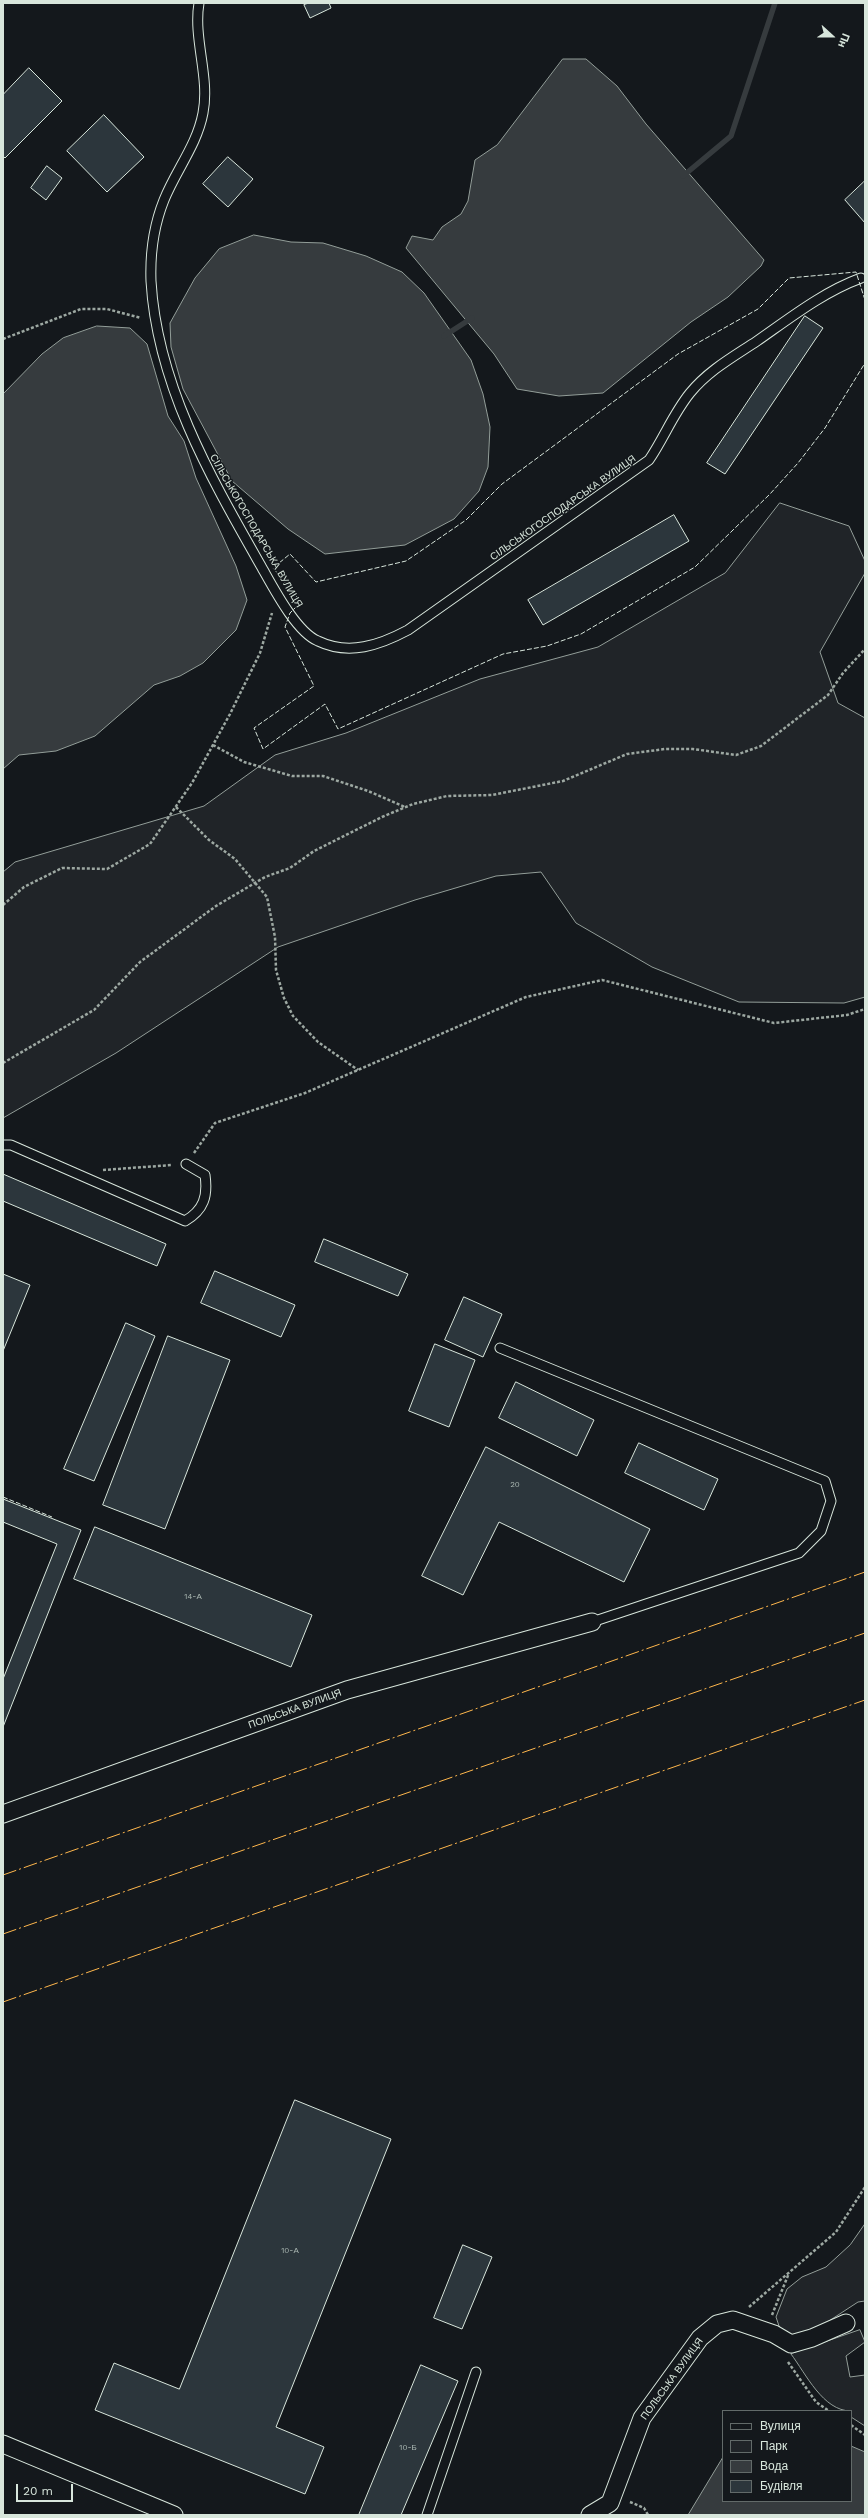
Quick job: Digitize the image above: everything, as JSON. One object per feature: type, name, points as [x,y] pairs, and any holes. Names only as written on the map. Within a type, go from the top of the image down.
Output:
[{"type":"street","name":"ПОЛЬСЬКА ВУЛИЦЯ","points":[[3,1814],[347,1690],[592,1622]]},
{"type":"street","name":"ПОЛЬСЬКА ВУЛИЦЯ","points":[[610,2503],[642,2418],[700,2338],[717,2324],[733,2320]]},
{"type":"street","points":[[733,2320],[774,2334],[791,2344],[812,2338],[846,2323]]},
{"type":"street","points":[[3,2444],[174,2515]]},
{"type":"street","points":[[590,2515],[610,2503]]},
{"type":"lane","name":"СІЛЬСЬКОГОСПОДАРСЬКА ВУЛИЦЯ","points":[[199,3],[197,17],[204,92],[203,113],[195,139],[164,199],[154,233],[151,265],[157,331],[171,379],[201,458],[277,594],[296,622],[316,641],[336,647],[361,648],[383,643],[408,630],[649,460],[661,443],[672,418],[691,392],[723,362],[824,295],[861,278]]},
{"type":"lane","points":[[3,1145],[11,1145],[185,1221],[197,1214],[207,1191],[205,1175],[186,1164]]},
{"type":"lane","points":[[500,1348],[825,1481],[831,1501],[821,1531],[799,1553],[592,1622]]},
{"type":"lane","points":[[427,2515],[476,2372]]},
{"type":"path","points":[[3,339],[81,309],[107,309],[140,318],[146,314],[153,297]]},
{"type":"path","points":[[3,905],[24,887],[62,868],[107,869],[150,844],[176,806],[213,746],[260,653],[277,594]]},
{"type":"path","points":[[3,1063],[94,1010],[140,962],[216,906],[256,883],[290,868],[314,851],[345,835],[405,807],[447,796],[492,795],[563,781],[627,754],[665,749],[693,749],[736,755],[742,753],[761,746],[828,695],[843,673],[865,650]]},
{"type":"path","points":[[213,746],[244,762],[292,776],[323,776],[368,791],[405,807]]},
{"type":"path","points":[[176,806],[209,840],[235,859],[267,897],[275,937],[276,970],[284,998],[293,1016],[318,1042],[358,1070]]},
{"type":"path","points":[[73,1172],[186,1164],[215,1123],[305,1093],[526,997],[602,980],[774,1023],[847,1015],[865,1009]]},
{"type":"path","points":[[733,2320],[836,2232],[865,2187]]},
{"type":"path","points":[[852,2426],[865,2435]]},
{"type":"path","points":[[610,2503],[626,2500],[644,2508],[648,2515]]},
{"type":"green space","points":[[780,503],[849,526],[865,561],[865,573],[820,652],[838,703],[865,718],[865,997],[844,1003],[739,1002],[652,967],[576,923],[541,872],[496,876],[415,900],[278,947],[116,1053],[3,1118],[3,872],[15,862],[204,806],[275,755],[346,733],[480,679],[598,647],[725,573]]},
{"type":"green space","points":[[865,2224],[865,2301],[858,2302],[812,2332],[788,2336],[779,2326],[776,2317],[787,2289],[802,2277],[826,2267],[850,2245]]},
{"type":"green space","points":[[860,2330],[865,2342],[846,2356],[850,2377],[865,2375],[865,2426],[852,2418],[852,2410],[841,2409],[832,2405],[824,2398],[809,2381],[791,2354]]},
{"type":"water","points":[[563,59],[586,59],[617,86],[646,124],[764,260],[761,266],[728,297],[691,322],[603,393],[559,396],[517,389],[494,354],[406,248],[412,236],[433,240],[442,227],[461,214],[468,201],[475,160],[497,145]]},
{"type":"water","points":[[254,235],[291,242],[323,243],[366,256],[402,272],[424,293],[471,360],[483,394],[490,427],[488,467],[479,491],[454,519],[405,545],[325,554],[288,529],[232,481],[183,389],[171,347],[170,323],[195,278],[219,249]]},
{"type":"water","points":[[97,326],[130,328],[147,344],[168,416],[184,441],[196,478],[236,566],[247,600],[236,630],[203,663],[180,676],[154,685],[95,736],[56,751],[19,755],[3,769],[3,394],[42,354],[63,338]]},
{"type":"water","points":[[852,2446],[865,2452],[865,2515],[688,2515],[722,2459],[722,2502],[852,2502]]},
{"type":"building","points":[[309,3],[329,3],[331,8],[310,18],[304,5]]},
{"type":"building","points":[[29,68],[62,101],[5,158],[3,156],[3,95]]},
{"type":"building","points":[[104,115],[144,157],[107,192],[67,151]]},
{"type":"building","points":[[228,157],[253,179],[228,207],[203,184]]},
{"type":"building","points":[[47,166],[62,178],[46,200],[31,188]]},
{"type":"building","points":[[864,182],[865,183],[865,223],[845,200]]},
{"type":"building","points":[[805,316],[823,328],[725,474],[707,463]]},
{"type":"building","points":[[674,515],[689,541],[543,625],[528,600]]},
{"type":"building","points":[[3,1174],[166,1244],[157,1266],[3,1201]]},
{"type":"building","points":[[324,1239],[408,1274],[398,1296],[315,1262]]},
{"type":"building","points":[[215,1271],[295,1305],[281,1337],[201,1303]]},
{"type":"building","points":[[3,1274],[30,1285],[3,1351]]},
{"type":"building","points":[[464,1297],[502,1314],[483,1357],[445,1340]]},
{"type":"building","points":[[126,1323],[155,1336],[94,1481],[64,1469]]},
{"type":"building","points":[[168,1336],[230,1360],[165,1529],[103,1505]]},
{"type":"building","points":[[435,1344],[475,1360],[449,1427],[409,1411]]},
{"type":"building","points":[[516,1382],[594,1420],[577,1456],[499,1418]]},
{"type":"building","points":[[639,1443],[718,1479],[704,1510],[625,1473]]},
{"type":"building","points":[[486,1447],[650,1529],[624,1582],[499,1522],[463,1595],[422,1576]]},
{"type":"building","points":[[3,1499],[81,1530],[3,1727],[3,1679],[57,1544],[3,1522]]},
{"type":"building","points":[[95,1527],[312,1615],[291,1667],[74,1579]]},
{"type":"building","points":[[295,2100],[391,2139],[276,2427],[324,2447],[305,2494],[95,2410],[114,2363],[179,2389]]},
{"type":"building","points":[[463,2245],[492,2257],[462,2329],[434,2318]]},
{"type":"building","points":[[421,2365],[458,2381],[401,2515],[359,2515]]},
{"type":"waterway","points":[[683,176],[731,136],[775,3]]},
{"type":"waterway","points":[[444,336],[472,318]]},
{"type":"fence","points":[[865,300],[856,272],[789,278],[758,309],[678,354],[502,484],[466,520],[406,561],[316,582],[290,554],[273,568],[301,602],[290,613],[285,627],[314,686],[254,728],[263,749],[325,704],[338,729],[503,654],[547,646],[581,634],[695,567],[770,494],[798,463],[825,428],[865,363]]},
{"type":"fence","points":[[3,1497],[52,1517]]},
{"type":"power","points":[[3,1875],[865,1572]]},
{"type":"power","points":[[3,1934],[865,1633]]},
{"type":"power","points":[[3,2002],[865,1700]]}]
